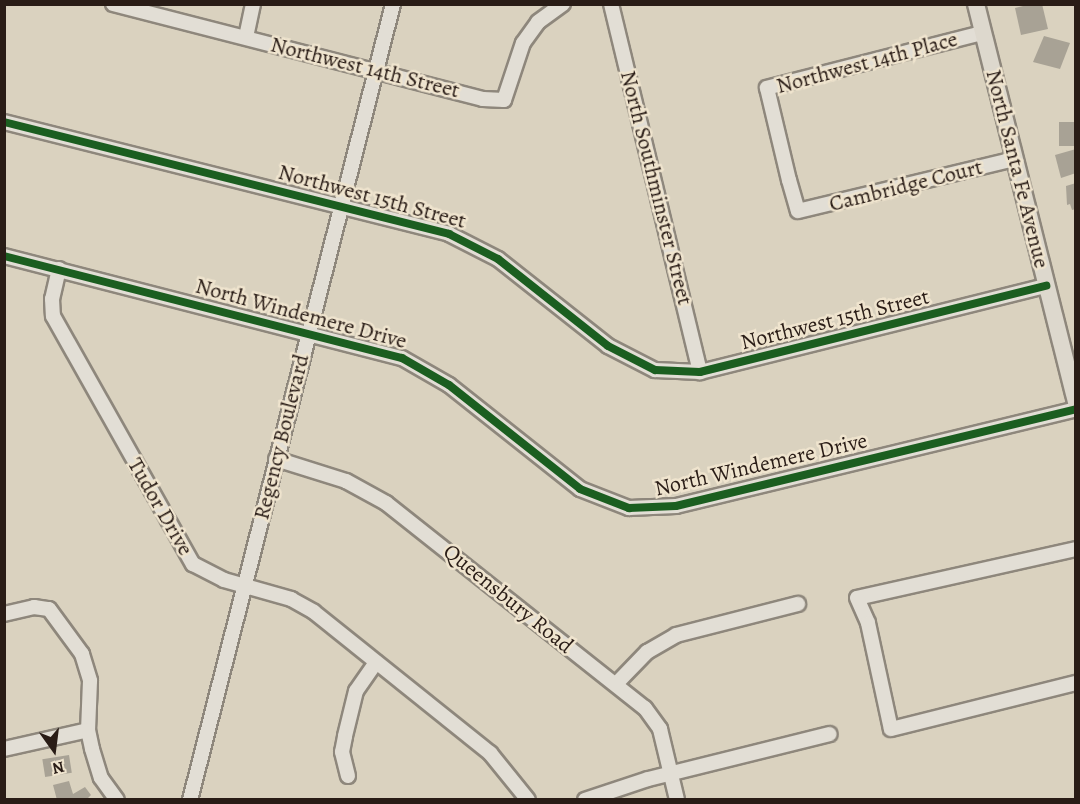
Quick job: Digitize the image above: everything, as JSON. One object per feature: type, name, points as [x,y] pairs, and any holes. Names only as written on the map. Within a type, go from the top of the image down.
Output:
[{"type":"main road","name":"North Santa Fe Avenue","points":[[976,4],[1076,403]]},
{"type":"street","points":[[246,37],[253,4]]},
{"type":"street","name":"Regency Boulevard","points":[[190,800],[393,4]]},
{"type":"street","name":"Northwest 14th Street","points":[[118,5],[483,99],[504,100],[523,43],[538,22],[563,4]]},
{"type":"street","name":"North Southminster Street","points":[[611,4],[700,372]]},
{"type":"street","name":"Northwest 14th Place","points":[[798,211],[767,88],[982,33]]},
{"type":"street","name":"Northwest 15th Street","points":[[4,122],[342,207],[471,243],[512,268],[627,358],[656,370],[700,372],[1046,286]]},
{"type":"street","name":"Cambridge Court","points":[[798,211],[1014,159]]},
{"type":"street","name":"North Windemere Drive","points":[[4,256],[375,349],[418,366],[449,385],[580,489],[604,501],[637,508],[676,506],[1076,409]]},
{"type":"street","name":"Tudor Drive","points":[[59,269],[52,299],[53,316],[187,557],[211,575],[303,605],[490,753],[528,800]]},
{"type":"street","name":"Queensbury Road","points":[[276,459],[346,481],[386,503],[616,684],[655,720],[677,800]]},
{"type":"street","points":[[1076,549],[857,598],[868,623],[891,729],[1076,683]]},
{"type":"street","points":[[616,684],[647,652],[676,635],[798,604]]},
{"type":"street","points":[[4,614],[45,607],[60,620],[88,671],[88,730],[101,778],[117,800]]},
{"type":"street","points":[[348,776],[342,752],[356,691],[376,662]]},
{"type":"street","points":[[4,749],[88,730]]},
{"type":"street","points":[[585,800],[671,774],[830,734]]},
{"type":"building","points":[[1042,4],[1048,29],[1021,35],[1015,8]]},
{"type":"building","points":[[1044,36],[1070,43],[1060,69],[1033,62]]},
{"type":"building","points":[[1059,122],[1076,122],[1076,146],[1059,146]]},
{"type":"building","points":[[1076,149],[1076,173],[1061,178],[1055,155]]},
{"type":"building","points":[[1076,183],[1076,209],[1072,210],[1070,204],[1067,205],[1066,186]]},
{"type":"building","points":[[69,755],[72,773],[45,777],[42,759]]},
{"type":"building","points":[[69,781],[73,794],[85,787],[91,795],[86,800],[57,800],[53,785]]},
{"type":"cycle path","points":[[4,122],[449,234],[498,259],[608,346],[655,370],[700,372],[1046,286]]},
{"type":"cycle path","points":[[4,256],[402,358],[449,385],[580,489],[629,508],[676,506],[1076,409]]}]
